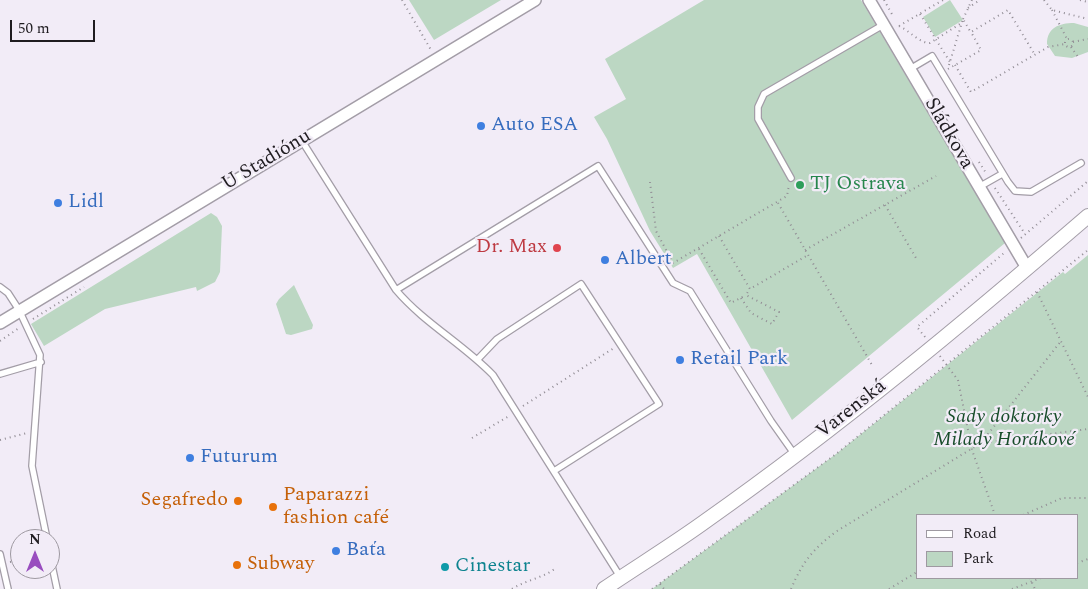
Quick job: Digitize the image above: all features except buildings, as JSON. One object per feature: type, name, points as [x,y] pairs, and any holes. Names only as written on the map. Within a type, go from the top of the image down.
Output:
[{"type":"street","name":"U Stadiónu","points":[[0,323],[18,310],[301,139],[535,0]]},
{"type":"street","name":"Sládkova","points":[[869,0],[1027,268]]},
{"type":"street","name":"Varenská","points":[[604,589],[707,520],[795,455],[933,347],[1088,216]]},
{"type":"lane","points":[[791,178],[758,119],[758,107],[764,94],[883,24]]},
{"type":"lane","points":[[910,69],[932,56],[944,72],[1013,190],[1026,193],[1081,163]]},
{"type":"lane","points":[[301,139],[396,290],[415,311],[477,360],[493,376],[621,578]]},
{"type":"lane","points":[[396,290],[598,166],[673,283],[690,290],[771,421],[795,455]]},
{"type":"lane","points":[[979,187],[1002,174]]},
{"type":"lane","points":[[477,360],[497,339],[581,284],[660,404],[554,471]]},
{"type":"lane","points":[[0,287],[8,293],[18,310],[36,344],[41,362],[32,462],[44,529]]},
{"type":"lane","points":[[0,374],[41,362]]},
{"type":"lane","points":[[0,554],[8,589]]},
{"type":"path","points":[[402,0],[436,59]]},
{"type":"path","points":[[943,0],[899,26],[909,30],[924,43],[931,43],[963,20]]},
{"type":"path","points":[[944,72],[950,62],[963,20],[972,0]]},
{"type":"path","points":[[968,8],[980,0]]},
{"type":"path","points":[[1044,0],[1052,10],[1067,39],[1073,42],[1088,39]]},
{"type":"path","points":[[1080,0],[1088,2]]},
{"type":"path","points":[[971,32],[1008,10],[1035,55]]},
{"type":"path","points":[[1052,10],[1088,19]]},
{"type":"path","points":[[920,14],[950,62]]},
{"type":"path","points":[[944,72],[982,50],[963,20]]},
{"type":"path","points":[[1065,44],[1067,39]]},
{"type":"path","points":[[1071,47],[1073,42]]},
{"type":"path","points":[[955,65],[971,92],[1048,47],[1065,44],[1071,47],[1078,57]]},
{"type":"path","points":[[805,250],[936,176]]},
{"type":"path","points":[[650,182],[656,231],[673,263],[787,196],[791,178]]},
{"type":"path","points":[[995,514],[972,450],[958,380],[916,327],[1088,181]]},
{"type":"path","points":[[777,202],[872,365]]},
{"type":"path","points":[[885,205],[916,258]]},
{"type":"path","points":[[719,236],[750,289]]},
{"type":"path","points":[[699,248],[731,303],[746,295],[750,289],[808,255]]},
{"type":"path","points":[[652,589],[836,454],[948,366],[1088,250]]},
{"type":"path","points":[[0,341],[92,282]]},
{"type":"path","points":[[1037,292],[1088,397]]},
{"type":"path","points":[[741,298],[751,313],[772,324],[779,312],[746,295]]},
{"type":"path","points":[[792,589],[805,560],[816,547],[837,531],[981,443],[1061,342]]},
{"type":"path","points":[[472,438],[620,344]]},
{"type":"path","points":[[981,443],[1088,429]]},
{"type":"path","points":[[0,440],[35,431]]},
{"type":"path","points":[[1025,514],[1062,498],[1088,498]]},
{"type":"path","points":[[512,589],[523,582],[546,576],[556,568]]},
{"type":"path","points":[[890,589],[916,573]]},
{"type":"path","points":[[1012,589],[1038,579]]},
{"type":"path","points":[[1032,581],[1035,589]]},
{"type":"path","points":[[660,584],[664,589]]},
{"type":"green space","points":[[409,0],[501,0],[434,40]]},
{"type":"green space","name":"TJ Ostrava","points":[[704,0],[861,0],[1005,243],[792,420],[697,254],[673,268],[650,231],[607,139],[594,117],[626,99],[605,59]]},
{"type":"green space","points":[[950,0],[963,20],[935,37],[923,17]]},
{"type":"green space","points":[[1074,23],[1088,27],[1088,52],[1072,58],[1055,56],[1047,44],[1049,34],[1059,25]]},
{"type":"green space","points":[[211,213],[217,217],[222,226],[220,272],[215,282],[197,291],[196,287],[105,309],[44,346],[31,324]]},
{"type":"green space","name":"Sady doktorky Milady Horákové","points":[[1088,255],[1088,589],[652,589],[836,454],[1063,272],[1065,274]]},
{"type":"green space","points":[[294,285],[313,325],[312,329],[291,335],[286,334],[276,304]]},
{"type":"place","name":"Auto ESA","points":[[481,126]]},
{"type":"place","name":"TJ Ostrava","points":[[800,185]]},
{"type":"place","name":"Lidl","points":[[58,203]]},
{"type":"place","name":"Dr. Max","points":[[557,248]]},
{"type":"place","name":"Albert","points":[[605,260]]},
{"type":"place","name":"Retail Park","points":[[680,360]]},
{"type":"place","name":"Futurum","points":[[190,458]]},
{"type":"place","name":"Segafredo","points":[[238,501]]},
{"type":"place","name":"Paparazzi fashion café","points":[[273,507]]},
{"type":"place","name":"Baťa","points":[[336,551]]},
{"type":"place","name":"Subway","points":[[237,565]]},
{"type":"place","name":"Cinestar","points":[[445,567]]}]
